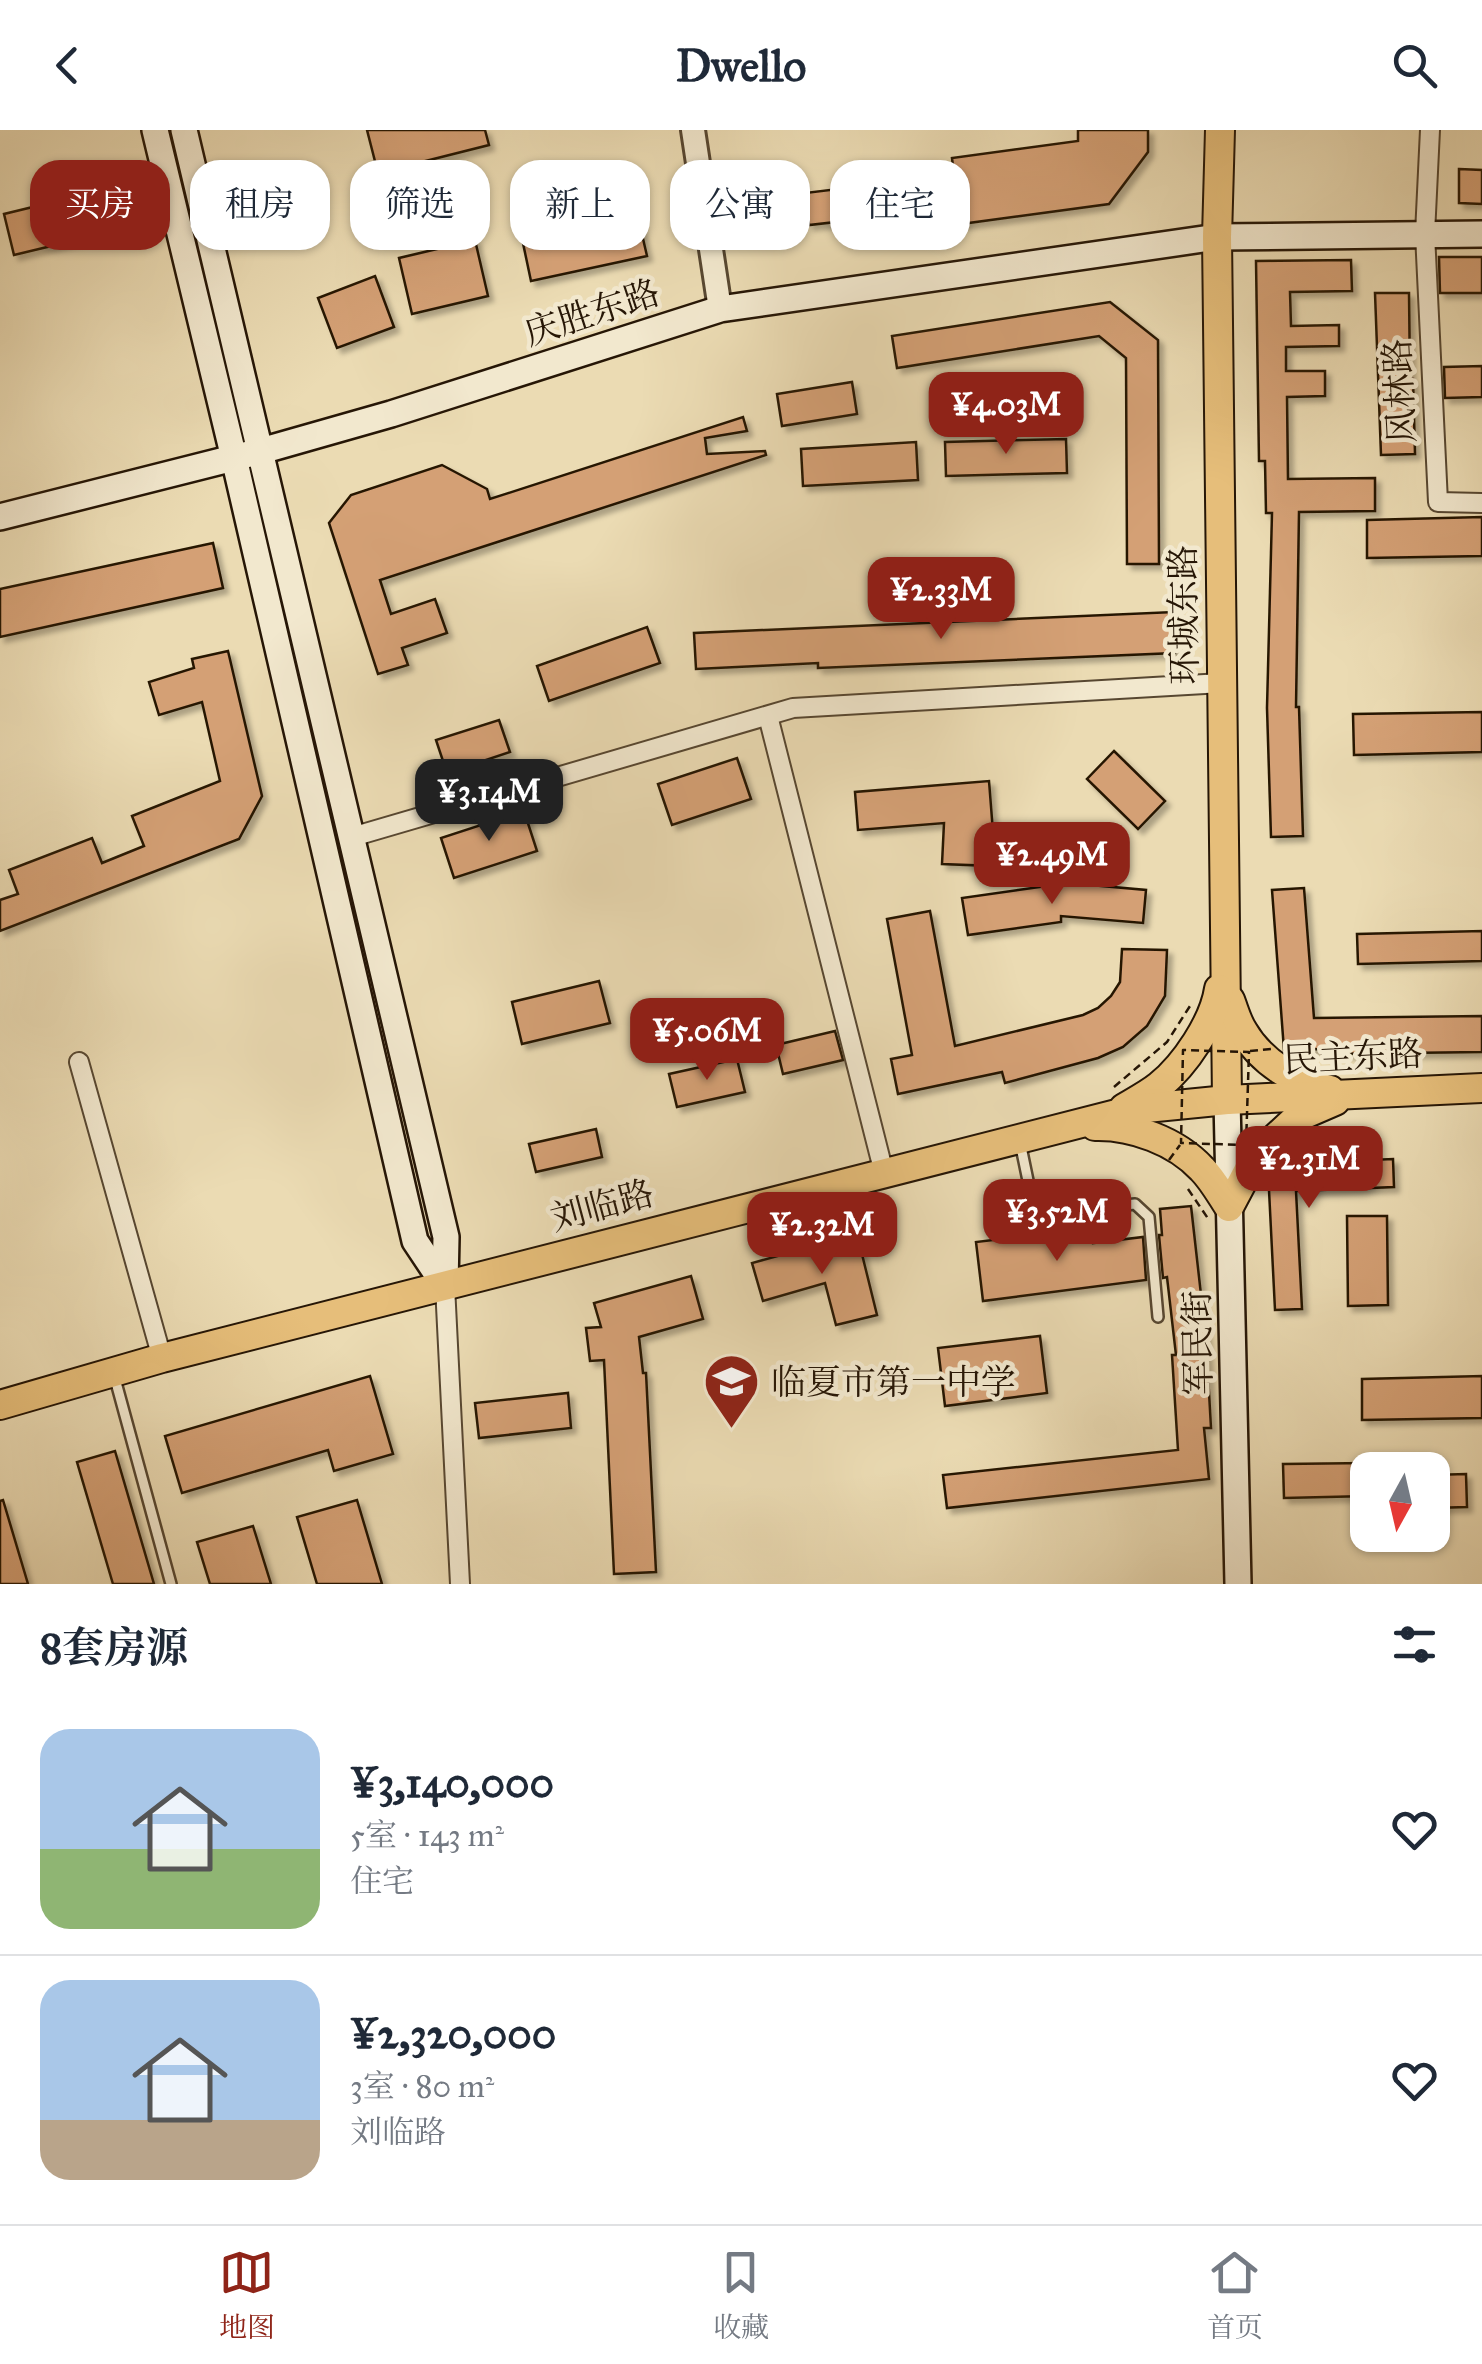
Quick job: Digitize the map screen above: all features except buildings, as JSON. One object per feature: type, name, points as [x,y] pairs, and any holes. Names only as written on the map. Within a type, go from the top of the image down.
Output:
[{"type":"main road","points":[[155,130],[415,1241],[445,1286]]},
{"type":"main road","points":[[184,130],[446,1236],[445,1286]]},
{"type":"main road","name":"环城东路","points":[[1220,130],[1217,236],[1227,1100]]},
{"type":"main road","name":"庆胜东路","points":[[0,518],[260,452],[720,309],[1217,236],[1482,234]]},
{"type":"main road","points":[[1226,948],[1227,991],[1243,1031],[1271,1064],[1308,1086],[1350,1094]]},
{"type":"main road","points":[[1068,1126],[1117,1112],[1132,1103],[1161,1084],[1196,1046],[1217,999],[1226,948]]},
{"type":"main road","name":"民主东路","points":[[1227,1100],[1482,1088]]},
{"type":"main road","points":[[1220,1214],[1256,1156],[1298,1117],[1350,1094]]},
{"type":"main road","name":"刘临路","points":[[0,1405],[162,1358],[1068,1126],[1136,1110],[1227,1100]]},
{"type":"main road","name":"军民街","points":[[1227,1100],[1220,1214],[1238,1584]]},
{"type":"main road","points":[[1068,1126],[1116,1125],[1162,1139],[1202,1168],[1220,1214]]},
{"type":"street","points":[[693,130],[720,309]]},
{"type":"street","points":[[1426,234],[1430,130]]},
{"type":"street","name":"风林路","points":[[1426,234],[1438,502],[1482,503]]},
{"type":"street","points":[[352,837],[793,708],[1222,683]]},
{"type":"street","points":[[768,716],[884,1173]]},
{"type":"street","points":[[79,1062],[162,1358]]},
{"type":"street","points":[[445,1286],[460,1584]]},
{"type":"lane","points":[[1019,1139],[1038,1211],[1135,1204],[1149,1217],[1158,1317]]},
{"type":"lane","points":[[113,1372],[172,1584]]},
{"type":"path","points":[[1110,1090],[1167,1042],[1196,995]]},
{"type":"path","points":[[1169,1160],[1181,1144],[1183,1050],[1271,1049]]},
{"type":"path","points":[[1246,1145],[1249,1052]]},
{"type":"path","points":[[1181,1144],[1246,1145],[1262,1161]]},
{"type":"path","points":[[1190,1191],[1220,1214]]},
{"type":"place","name":"临夏市第一中学","points":[[732,1431]]}]
